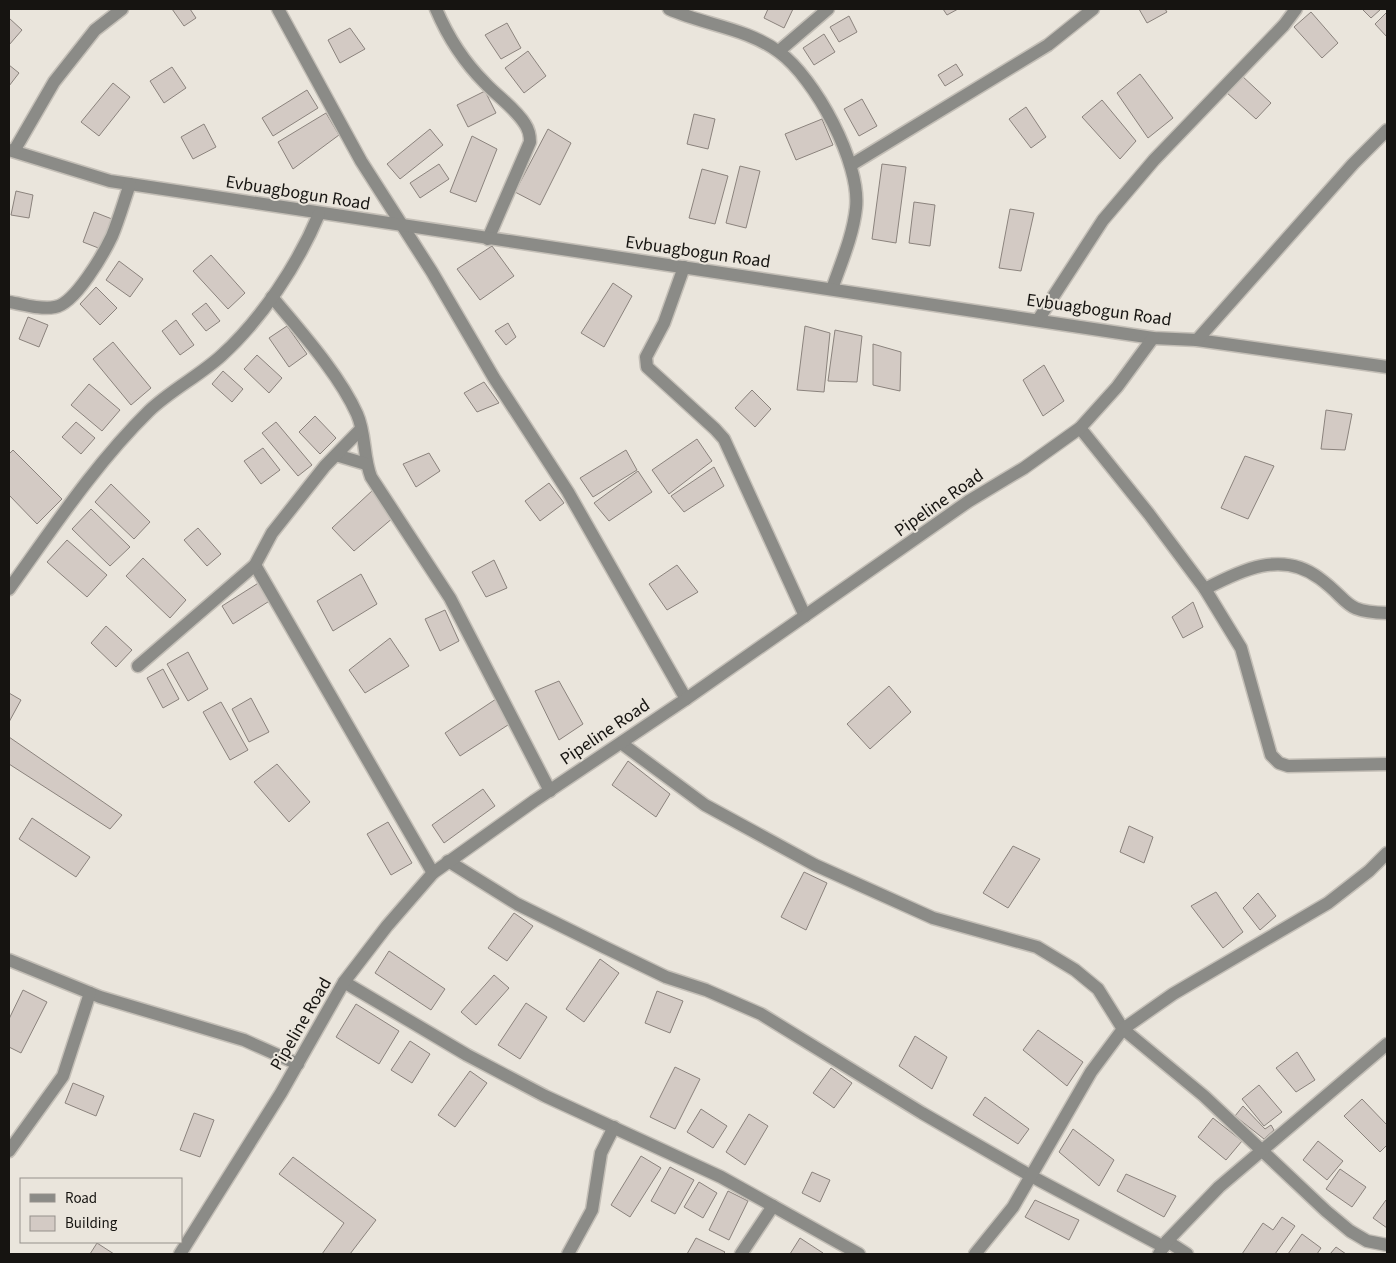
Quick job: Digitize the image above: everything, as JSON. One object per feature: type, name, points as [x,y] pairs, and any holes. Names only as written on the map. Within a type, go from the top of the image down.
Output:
[{"type":"street","points":[[11,151],[54,82],[95,30],[122,9]]},
{"type":"street","points":[[278,9],[361,162],[432,272],[494,378],[568,492],[686,699]]},
{"type":"street","points":[[436,9],[444,26],[466,60],[482,81],[524,122],[530,133],[530,142],[488,239]]},
{"type":"street","points":[[669,9],[749,36],[779,51],[799,69],[834,124],[851,165],[856,206],[852,232],[832,289]]},
{"type":"street","points":[[779,51],[828,9]]},
{"type":"street","points":[[851,165],[1048,44],[1093,9]]},
{"type":"street","points":[[1038,320],[1103,220],[1154,160],[1284,25],[1296,9]]},
{"type":"street","points":[[1197,340],[1353,164],[1387,130]]},
{"type":"street","name":"Evbuagbogun Road","points":[[11,151],[110,181],[319,214],[1153,338],[1197,340],[1387,367]]},
{"type":"street","points":[[9,302],[37,307],[56,307],[71,297],[84,282],[112,236],[130,184]]},
{"type":"street","points":[[9,589],[89,479],[150,410],[221,356],[266,308],[311,233],[319,214]]},
{"type":"street","points":[[684,267],[664,323],[646,357],[647,368],[724,439],[805,616]]},
{"type":"street","points":[[272,297],[317,352],[350,400],[358,416],[366,464],[385,500],[450,598],[550,791]]},
{"type":"street","name":"Pipeline Road","points":[[180,1254],[298,1064],[344,982],[387,926],[433,873],[970,501],[1024,468],[1080,428],[1117,387],[1153,338]]},
{"type":"street","points":[[1080,428],[1149,514],[1205,589],[1241,648],[1272,755],[1279,763],[1288,766],[1387,764]]},
{"type":"street","points":[[138,666],[255,565],[272,533],[336,455],[361,429]]},
{"type":"street","points":[[336,455],[366,464]]},
{"type":"street","points":[[1205,589],[1267,563],[1288,563],[1319,577],[1351,607],[1364,612],[1387,613]]},
{"type":"street","points":[[255,565],[433,873]]},
{"type":"street","points":[[621,743],[705,805],[815,866],[933,918],[1037,947],[1075,970],[1098,989],[1123,1029],[1204,1096],[1262,1152],[1350,1231],[1368,1242],[1387,1245]]},
{"type":"street","points":[[975,1254],[1013,1207],[1091,1072],[1123,1029],[1173,994],[1328,903],[1369,871],[1387,852]]},
{"type":"street","points":[[448,861],[517,904],[604,947],[666,977],[706,990],[761,1014],[922,1114],[1031,1176],[1163,1247],[1187,1254]]},
{"type":"street","points":[[9,960],[90,993],[244,1040],[298,1064]]},
{"type":"street","points":[[344,982],[475,1059],[545,1096],[721,1177],[859,1254]]},
{"type":"street","points":[[9,1151],[63,1076],[90,993]]},
{"type":"street","points":[[1163,1247],[1219,1187],[1387,1044]]},
{"type":"street","points":[[568,1254],[592,1210],[601,1153],[614,1127]]},
{"type":"street","points":[[741,1254],[773,1206]]},
{"type":"building","points":[[172,9],[190,9],[196,18],[184,26]]},
{"type":"building","points":[[768,9],[793,9],[784,28],[764,18]]},
{"type":"building","points":[[943,9],[958,9],[947,15]]},
{"type":"building","points":[[1139,9],[1165,9],[1167,12],[1147,23]]},
{"type":"building","points":[[1362,9],[1381,9],[1371,18]]},
{"type":"building","points":[[1311,12],[1338,43],[1322,58],[1294,27]]},
{"type":"building","points":[[1387,12],[1387,37],[1375,24]]},
{"type":"building","points":[[849,16],[857,32],[839,42],[830,27]]},
{"type":"building","points":[[9,18],[22,30],[9,45]]},
{"type":"building","points":[[507,23],[521,48],[501,59],[485,35]]},
{"type":"building","points":[[350,28],[365,49],[340,63],[328,40]]},
{"type":"building","points":[[824,34],[835,52],[814,65],[803,48]]},
{"type":"building","points":[[528,51],[546,76],[524,93],[505,68]]},
{"type":"building","points":[[956,64],[963,75],[945,86],[938,75]]},
{"type":"building","points":[[9,65],[19,73],[9,86]]},
{"type":"building","points":[[172,67],[186,88],[164,103],[150,81]]},
{"type":"building","points":[[1140,74],[1173,118],[1148,138],[1117,93]]},
{"type":"building","points":[[1241,75],[1271,103],[1256,119],[1226,92]]},
{"type":"building","points":[[113,83],[130,97],[99,136],[81,122]]},
{"type":"building","points":[[307,90],[318,108],[273,136],[262,118]]},
{"type":"building","points":[[485,91],[496,113],[468,127],[457,105]]},
{"type":"building","points":[[862,99],[877,126],[859,136],[844,109]]},
{"type":"building","points":[[1102,100],[1136,141],[1120,159],[1082,117]]},
{"type":"building","points":[[1026,107],[1046,137],[1031,148],[1009,119]]},
{"type":"building","points":[[326,113],[339,135],[293,169],[278,142]]},
{"type":"building","points":[[694,114],[715,119],[708,149],[687,144]]},
{"type":"building","points":[[822,119],[833,145],[796,160],[785,134]]},
{"type":"building","points":[[204,124],[216,147],[193,159],[181,137]]},
{"type":"building","points":[[430,129],[443,145],[400,179],[387,164]]},
{"type":"building","points":[[548,129],[571,143],[540,205],[515,192]]},
{"type":"building","points":[[472,136],[497,149],[476,202],[450,192]]},
{"type":"building","points":[[439,164],[449,179],[420,198],[410,183]]},
{"type":"building","points":[[882,164],[906,167],[896,243],[872,239]]},
{"type":"building","points":[[740,166],[760,171],[746,228],[726,223]]},
{"type":"building","points":[[702,169],[728,176],[715,224],[689,218]]},
{"type":"building","points":[[16,191],[33,195],[29,218],[11,215]]},
{"type":"building","points":[[914,202],[935,205],[930,246],[909,243]]},
{"type":"building","points":[[1010,209],[1034,213],[1021,271],[999,268]]},
{"type":"building","points":[[94,212],[112,219],[101,249],[83,242]]},
{"type":"building","points":[[492,246],[514,276],[480,300],[457,269]]},
{"type":"building","points":[[211,255],[245,293],[228,309],[193,271]]},
{"type":"building","points":[[119,261],[143,279],[130,297],[106,280]]},
{"type":"building","points":[[613,283],[632,296],[604,347],[581,333]]},
{"type":"building","points":[[96,287],[117,308],[100,325],[80,304]]},
{"type":"building","points":[[206,303],[220,321],[206,331],[192,314]]},
{"type":"building","points":[[28,317],[48,325],[39,347],[19,339]]},
{"type":"building","points":[[176,320],[194,345],[180,355],[162,331]]},
{"type":"building","points":[[508,323],[516,337],[506,345],[495,331]]},
{"type":"building","points":[[287,326],[307,354],[289,367],[269,338]]},
{"type":"building","points":[[805,326],[830,333],[824,392],[797,390]]},
{"type":"building","points":[[835,330],[862,336],[857,382],[828,381]]},
{"type":"building","points":[[113,342],[151,388],[131,405],[93,359]]},
{"type":"building","points":[[873,344],[901,352],[900,391],[873,385]]},
{"type":"building","points":[[257,355],[282,378],[269,393],[244,369]]},
{"type":"building","points":[[1044,365],[1064,401],[1043,416],[1023,380]]},
{"type":"building","points":[[223,371],[243,389],[232,402],[212,384]]},
{"type":"building","points":[[484,382],[499,403],[477,412],[464,393]]},
{"type":"building","points":[[89,384],[120,410],[102,431],[71,405]]},
{"type":"building","points":[[752,390],[771,409],[755,427],[735,408]]},
{"type":"building","points":[[1326,410],[1352,414],[1345,450],[1321,449]]},
{"type":"building","points":[[315,416],[336,438],[320,454],[299,432]]},
{"type":"building","points":[[76,422],[95,438],[81,454],[62,437]]},
{"type":"building","points":[[276,422],[312,465],[298,476],[262,433]]},
{"type":"building","points":[[697,439],[712,461],[669,494],[652,470]]},
{"type":"building","points":[[263,448],[280,470],[261,484],[244,461]]},
{"type":"building","points":[[13,450],[62,499],[37,524],[9,495],[9,454]]},
{"type":"building","points":[[626,450],[637,470],[593,497],[580,478]]},
{"type":"building","points":[[429,453],[440,471],[416,487],[403,464]]},
{"type":"building","points":[[1245,456],[1274,466],[1248,519],[1221,508]]},
{"type":"building","points":[[714,467],[724,486],[684,512],[671,496]]},
{"type":"building","points":[[638,471],[652,492],[609,521],[594,503]]},
{"type":"building","points":[[549,483],[564,503],[540,521],[525,501]]},
{"type":"building","points":[[111,484],[150,522],[134,539],[95,502]]},
{"type":"building","points":[[373,490],[394,517],[354,551],[332,528]]},
{"type":"building","points":[[91,509],[130,547],[110,566],[72,529]]},
{"type":"building","points":[[198,528],[221,554],[207,566],[184,540]]},
{"type":"building","points":[[67,540],[107,575],[87,597],[47,562]]},
{"type":"building","points":[[143,558],[186,600],[170,618],[126,576]]},
{"type":"building","points":[[494,560],[507,588],[486,597],[472,572]]},
{"type":"building","points":[[677,565],[698,592],[667,610],[649,584]]},
{"type":"building","points":[[361,574],[377,604],[333,631],[317,601]]},
{"type":"building","points":[[260,582],[271,600],[233,624],[222,606]]},
{"type":"building","points":[[1193,602],[1203,627],[1183,638],[1172,617]]},
{"type":"building","points":[[445,610],[459,641],[440,651],[425,619]]},
{"type":"building","points":[[106,626],[132,650],[116,667],[91,643]]},
{"type":"building","points":[[390,638],[409,666],[365,693],[349,670]]},
{"type":"building","points":[[188,652],[208,689],[188,701],[167,664]]},
{"type":"building","points":[[163,669],[179,699],[163,708],[147,678]]},
{"type":"building","points":[[559,681],[583,724],[559,740],[535,691]]},
{"type":"building","points":[[889,686],[911,712],[870,749],[847,724]]},
{"type":"building","points":[[9,693],[21,700],[9,722]]},
{"type":"building","points":[[251,698],[269,732],[249,742],[232,709]]},
{"type":"building","points":[[496,699],[511,723],[460,756],[445,733]]},
{"type":"building","points":[[221,702],[248,750],[230,760],[203,712]]},
{"type":"building","points":[[9,737],[122,815],[110,829],[9,764]]},
{"type":"building","points":[[628,761],[670,794],[656,817],[612,785]]},
{"type":"building","points":[[277,764],[310,802],[289,822],[254,782]]},
{"type":"building","points":[[483,789],[495,806],[444,843],[432,825]]},
{"type":"building","points":[[32,818],[90,857],[76,877],[19,839]]},
{"type":"building","points":[[388,822],[412,863],[391,875],[367,834]]},
{"type":"building","points":[[1129,826],[1153,837],[1144,863],[1120,852]]},
{"type":"building","points":[[1013,846],[1040,859],[1008,908],[983,893]]},
{"type":"building","points":[[804,872],[827,883],[806,930],[781,917]]},
{"type":"building","points":[[1216,892],[1243,932],[1223,948],[1191,906]]},
{"type":"building","points":[[1258,893],[1276,916],[1260,930],[1243,908]]},
{"type":"building","points":[[514,913],[533,926],[507,961],[488,948]]},
{"type":"building","points":[[389,951],[445,989],[431,1010],[375,973]]},
{"type":"building","points":[[600,959],[619,973],[584,1022],[566,1009]]},
{"type":"building","points":[[494,975],[509,988],[476,1025],[461,1012]]},
{"type":"building","points":[[23,990],[47,1002],[21,1053],[9,1047],[9,1019]]},
{"type":"building","points":[[657,991],[683,1001],[670,1033],[645,1023]]},
{"type":"building","points":[[526,1003],[547,1017],[520,1059],[498,1045]]},
{"type":"building","points":[[356,1004],[399,1031],[379,1064],[336,1037]]},
{"type":"building","points":[[1038,1030],[1083,1062],[1067,1086],[1023,1050]]},
{"type":"building","points":[[915,1036],[947,1057],[932,1089],[899,1066]]},
{"type":"building","points":[[410,1041],[430,1054],[412,1083],[391,1070]]},
{"type":"building","points":[[1297,1052],[1315,1080],[1296,1092],[1276,1068]]},
{"type":"building","points":[[675,1067],[700,1079],[675,1129],[650,1117]]},
{"type":"building","points":[[831,1068],[852,1083],[834,1108],[813,1093]]},
{"type":"building","points":[[470,1071],[487,1083],[455,1127],[438,1115]]},
{"type":"building","points":[[73,1083],[104,1096],[96,1116],[65,1103]]},
{"type":"building","points":[[1259,1085],[1282,1112],[1264,1126],[1242,1099]]},
{"type":"building","points":[[985,1097],[1029,1129],[1018,1144],[973,1115]]},
{"type":"building","points":[[1362,1099],[1387,1125],[1387,1145],[1380,1152],[1344,1116]]},
{"type":"building","points":[[1243,1106],[1265,1129],[1271,1125],[1274,1130],[1264,1139],[1235,1116]]},
{"type":"building","points":[[701,1109],[727,1126],[713,1148],[687,1132]]},
{"type":"building","points":[[194,1113],[214,1120],[200,1157],[180,1150]]},
{"type":"building","points":[[749,1114],[768,1126],[745,1165],[726,1152]]},
{"type":"building","points":[[1213,1118],[1242,1141],[1226,1160],[1198,1137]]},
{"type":"building","points":[[1073,1129],[1114,1160],[1099,1186],[1059,1152]]},
{"type":"building","points":[[1318,1141],[1343,1161],[1327,1180],[1303,1160]]},
{"type":"building","points":[[641,1156],[661,1168],[630,1217],[611,1205]]},
{"type":"building","points":[[293,1157],[376,1220],[350,1254],[322,1254],[344,1223],[279,1174]]},
{"type":"building","points":[[670,1167],[694,1180],[675,1214],[651,1201]]},
{"type":"building","points":[[1340,1169],[1366,1187],[1352,1207],[1326,1189]]},
{"type":"building","points":[[812,1172],[830,1180],[820,1202],[802,1193]]},
{"type":"building","points":[[1126,1174],[1176,1196],[1164,1217],[1117,1191]]},
{"type":"building","points":[[699,1182],[717,1193],[703,1218],[684,1207]]},
{"type":"building","points":[[728,1191],[748,1201],[729,1240],[709,1230]]},
{"type":"building","points":[[1035,1200],[1079,1220],[1069,1240],[1025,1217]]},
{"type":"building","points":[[1387,1201],[1387,1228],[1373,1218]]},
{"type":"building","points":[[1282,1217],[1295,1226],[1275,1254],[1242,1254],[1263,1223],[1273,1230]]},
{"type":"building","points":[[1302,1234],[1321,1248],[1317,1254],[1288,1254]]},
{"type":"building","points":[[696,1238],[725,1252],[723,1254],[687,1254]]},
{"type":"building","points":[[800,1238],[823,1253],[790,1254]]},
{"type":"building","points":[[97,1243],[114,1254],[90,1254]]},
{"type":"building","points":[[1336,1247],[1346,1254],[1330,1254]]}]
